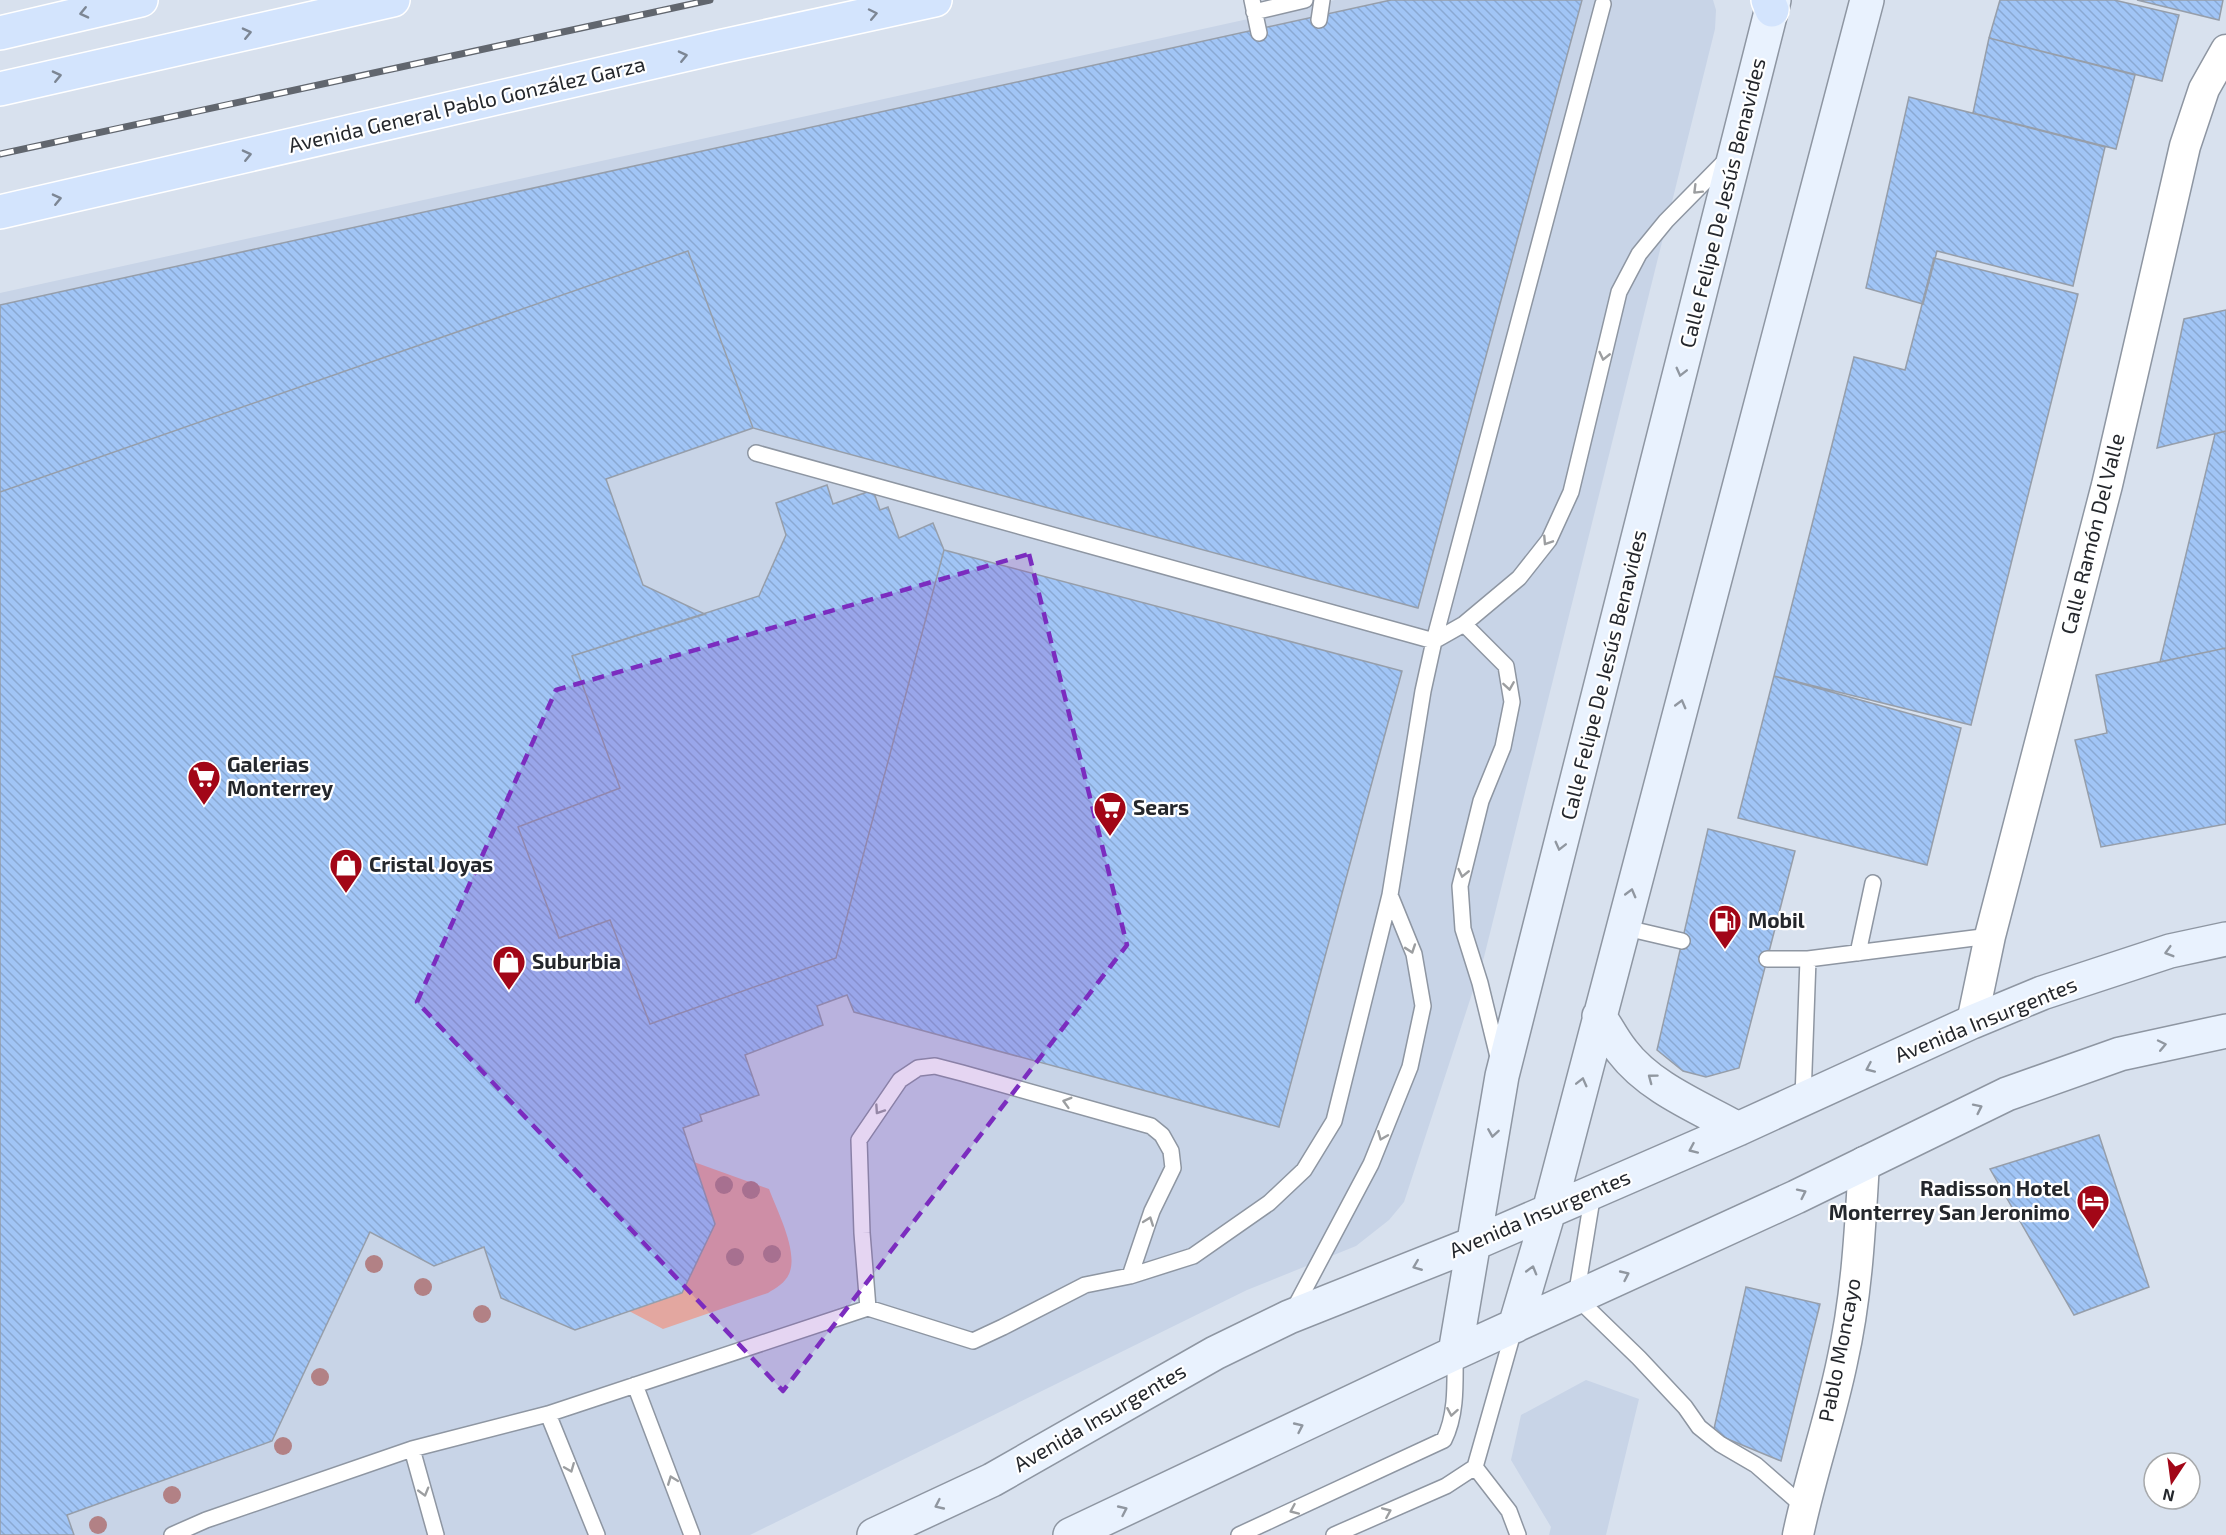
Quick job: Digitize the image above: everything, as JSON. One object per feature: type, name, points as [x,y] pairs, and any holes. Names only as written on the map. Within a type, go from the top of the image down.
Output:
[{"type":"main road","points":[[0,33],[141,0]]},
{"type":"main road","points":[[0,89],[393,0]]},
{"type":"main road","name":"Avenida General Pablo González Garza","points":[[0,212],[723,46],[935,0]]},
{"type":"main road","points":[[1515,1326],[1549,1211],[1867,0]]},
{"type":"main road","name":"Calle Felipe De Jesús Benavides","points":[[1455,1353],[1502,1076],[1738,148],[1771,3]]},
{"type":"main road","name":"Avenida Insurgentes","points":[[874,1535],[993,1480],[1215,1353],[1289,1317],[1475,1243],[2042,993],[2170,951],[2226,939]]},
{"type":"main road","points":[[1599,1016],[1623,1052],[1646,1074],[1671,1092],[1738,1129]]},
{"type":"main road","points":[[1070,1535],[1455,1353],[1796,1197],[1864,1162],[2017,1090],[2120,1054],[2226,1031]]},
{"type":"street","name":"Calle Ramón Del Valle","points":[[1972,1022],[1990,936],[2107,484],[2185,146],[2204,89],[2226,50]]},
{"type":"street","name":"Pablo Moncayo","points":[[1801,1521],[1842,1365],[1853,1310],[1860,1243],[1864,1162]]},
{"type":"lane","points":[[1259,33],[1253,6],[1305,0]]},
{"type":"lane","points":[[1319,20],[1322,0]]},
{"type":"lane","points":[[172,1535],[206,1520],[412,1449],[548,1414],[868,1308],[973,1341],[1028,1316],[1084,1286],[1130,1276],[1193,1256],[1269,1203],[1304,1170],[1334,1121],[1390,894],[1434,641],[1604,4]]},
{"type":"lane","points":[[756,453],[1434,641],[1464,624],[1519,578],[1549,540],[1571,492],[1619,292],[1639,254],[1666,221],[1738,148]]},
{"type":"lane","points":[[1464,624],[1506,666],[1512,702],[1503,747],[1480,801],[1460,886],[1462,930],[1480,983],[1502,1076]]},
{"type":"lane","points":[[1858,953],[1873,883]]},
{"type":"lane","points":[[1289,1317],[1371,1164],[1410,1067],[1423,1006],[1414,954],[1390,894]]},
{"type":"lane","points":[[1622,927],[1682,941]]},
{"type":"lane","points":[[1767,959],[1808,959],[1990,936]]},
{"type":"lane","points":[[1803,1098],[1808,959]]},
{"type":"lane","points":[[868,1308],[862,1233],[859,1140],[900,1080],[918,1068],[935,1066],[1151,1126],[1162,1135],[1171,1151],[1173,1168],[1152,1211],[1130,1276]]},
{"type":"lane","points":[[1593,1192],[1576,1297],[1640,1358],[1685,1407],[1699,1427],[1720,1444],[1756,1465],[1801,1521]]},
{"type":"lane","points":[[1334,1535],[1446,1486],[1475,1467],[1515,1326]]},
{"type":"lane","points":[[1239,1535],[1444,1440],[1448,1432],[1454,1397],[1455,1353]]},
{"type":"lane","points":[[635,1385],[692,1535]]},
{"type":"lane","points":[[548,1414],[597,1535]]},
{"type":"lane","points":[[412,1449],[436,1535]]},
{"type":"lane","points":[[1475,1467],[1509,1511],[1518,1535]]},
{"type":"highlighted area","points":[[1029,554],[1127,945],[783,1391],[417,1002],[556,690]]},
{"type":"shaded area","points":[[1335,0],[1713,0],[1716,10],[1715,29],[1484,957],[1404,1202],[1389,1220],[1356,1246],[1247,1290],[750,1535],[0,1535],[0,293]]},
{"type":"shaded area","points":[[694,1162],[769,1189],[786,1231],[791,1265],[785,1280],[768,1293],[663,1329],[629,1311]]},
{"type":"shaded area","points":[[1586,1380],[1639,1399],[1606,1535],[1549,1535],[1551,1527],[1511,1460],[1521,1415]]},
{"type":"building","points":[[1391,0],[1582,0],[1418,608],[753,428],[688,251],[0,492],[0,305]]},
{"type":"building","points":[[2000,0],[2114,0],[2179,15],[2162,81],[1989,38]]},
{"type":"building","points":[[2137,0],[2223,0],[2219,20]]},
{"type":"building","points":[[1989,38],[2135,75],[2116,149],[1973,113]]},
{"type":"building","points":[[1909,97],[2105,147],[2073,286],[1937,251],[1923,304],[1866,288]]},
{"type":"building","points":[[688,251],[753,428],[606,479],[643,585],[705,614],[572,656],[620,788],[518,827],[559,938],[610,920],[650,1024],[836,958],[944,550],[1402,671],[1279,1127],[854,1012],[847,995],[817,1006],[823,1025],[745,1055],[759,1095],[700,1115],[702,1121],[683,1128],[715,1224],[682,1293],[575,1330],[501,1298],[484,1247],[434,1266],[370,1232],[272,1441],[67,1515],[74,1535],[0,1535],[0,492]]},
{"type":"building","points":[[1934,258],[2078,294],[1971,725],[1774,676],[1854,357],[1905,370]]},
{"type":"building","points":[[2226,310],[2226,431],[2157,448],[2184,319]]},
{"type":"building","points":[[2226,431],[2226,648],[2160,662],[2215,434]]},
{"type":"building","points":[[827,485],[833,504],[873,490],[880,510],[888,507],[899,538],[933,523],[944,550],[836,958],[650,1024],[610,920],[559,938],[518,827],[620,788],[572,656],[759,596],[786,535],[776,503]]},
{"type":"building","points":[[2226,648],[2226,824],[2101,847],[2075,740],[2107,733],[2096,675]]},
{"type":"building","points":[[1774,676],[1961,728],[1927,865],[1738,818]]},
{"type":"building","name":"Mobil","points":[[1708,829],[1795,851],[1739,1068],[1706,1077],[1683,1071],[1657,1050]]},
{"type":"building","points":[[2099,1135],[2149,1287],[2074,1315],[1990,1169]]},
{"type":"building","points":[[1746,1287],[1820,1304],[1781,1461],[1713,1433]]},
{"type":"railway","points":[[0,154],[710,0]]},
{"type":"place","name":"Galerias Monterrey","points":[[204,806]]},
{"type":"place","name":"Sears","points":[[1110,837]]},
{"type":"place","name":"Cristal Joyas","points":[[346,894]]},
{"type":"place","name":"Mobil","points":[[1725,950]]},
{"type":"place","name":"Suburbia","points":[[509,991]]},
{"type":"place","name":"Radisson Hotel Monterrey San Jeronimo","points":[[2093,1230]]}]
